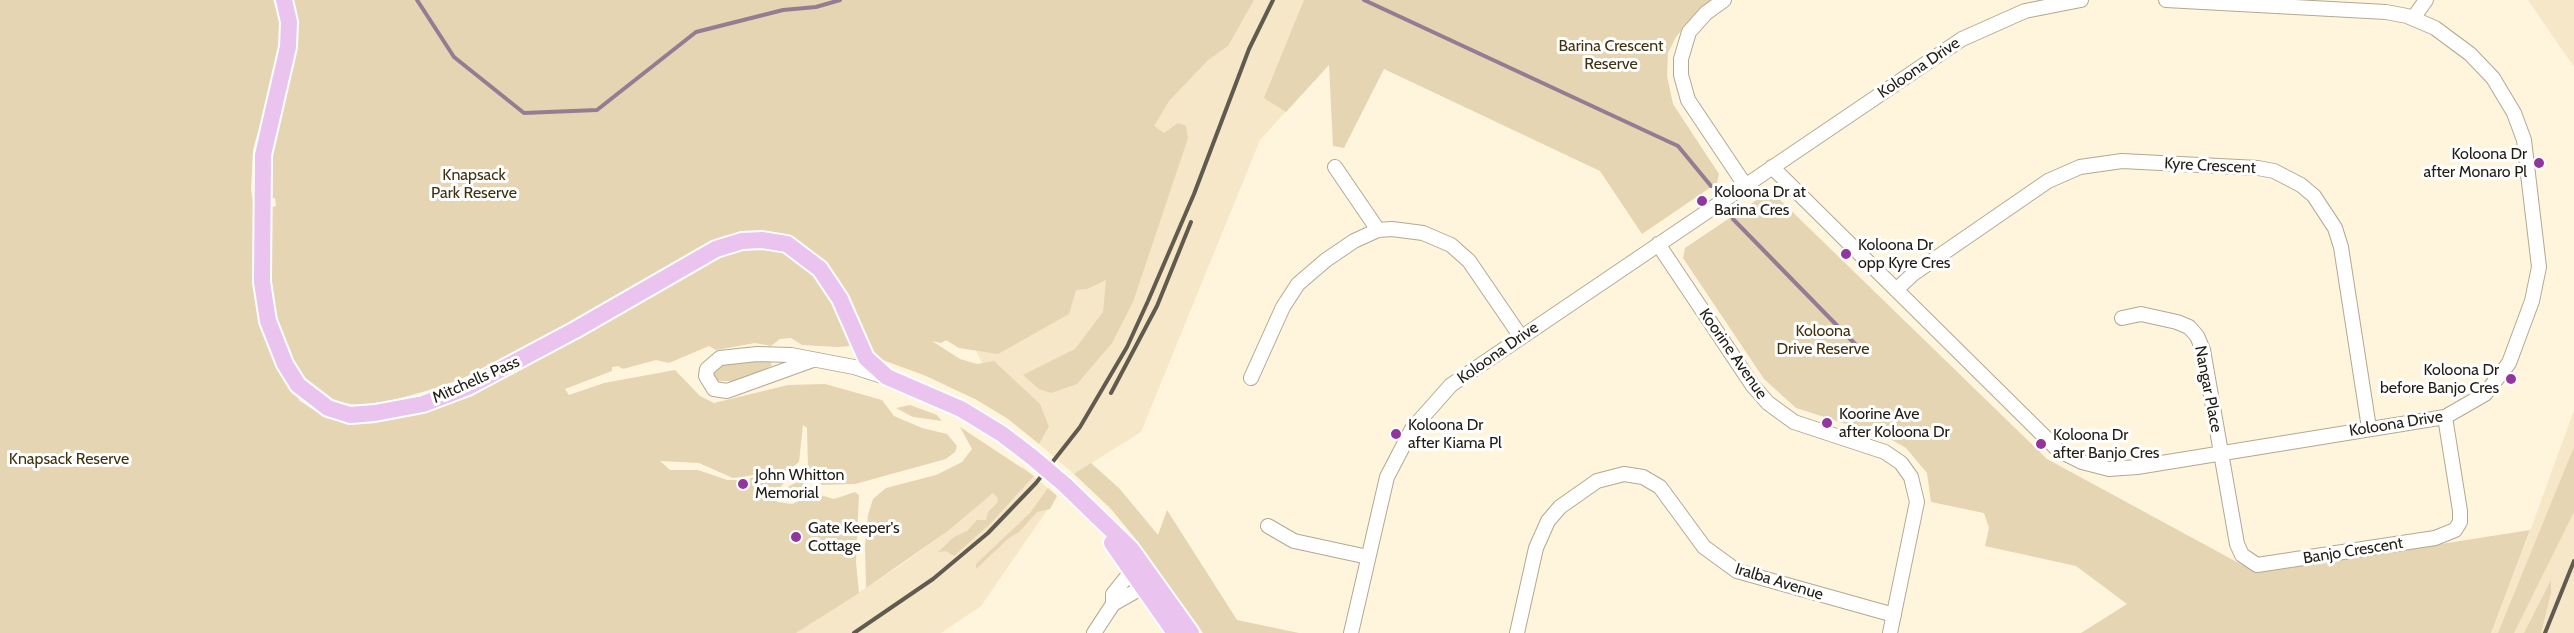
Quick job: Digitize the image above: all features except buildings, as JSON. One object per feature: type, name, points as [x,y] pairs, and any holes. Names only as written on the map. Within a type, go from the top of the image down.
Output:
[{"type":"main road","name":"Mitchells Pass","points":[[284,0],[289,22],[288,47],[263,155],[262,282],[268,321],[285,364],[298,386],[316,401],[334,412],[350,415],[423,404],[468,387],[575,330],[706,255],[727,245],[752,240],[787,244],[820,269],[840,299],[866,358],[886,377]]},
{"type":"main road","points":[[886,377],[961,409],[1002,434],[1032,457],[1110,527],[1136,565],[1191,633]]},
{"type":"main road","points":[[1136,565],[1143,587],[1175,633]]},
{"type":"street","points":[[1724,0],[1706,13],[1689,32],[1681,59],[1681,75],[1688,100],[1745,185]]},
{"type":"street","name":"Koloona Drive","points":[[1351,633],[1387,477],[1412,429],[1451,386],[1969,35],[2025,11],[2081,0]]},
{"type":"street","name":"Koloona Drive","points":[[1772,167],[2053,444],[2071,457],[2096,467],[2124,469],[2445,417],[2485,394],[2509,363],[2532,301],[2539,258],[2524,141],[2509,103],[2493,78],[2470,54],[2435,28],[2414,18],[2386,12],[2222,1],[2166,0]]},
{"type":"street","points":[[2414,18],[2426,0]]},
{"type":"street","name":"Kyre Crescent","points":[[1896,290],[1913,274],[2048,181],[2080,166],[2122,161],[2258,168],[2274,171],[2301,185],[2314,196],[2324,207],[2335,228],[2341,247],[2369,428]]},
{"type":"street","points":[[1335,167],[1378,230]]},
{"type":"street","points":[[1251,378],[1283,307],[1298,284],[1326,260],[1378,230],[1392,229],[1423,233],[1451,245],[1469,261],[1521,337]]},
{"type":"street","name":"Koorine Avenue","points":[[1658,244],[1753,386],[1768,403],[1794,422],[1885,452],[1906,470],[1915,485],[1917,502],[1890,633]]},
{"type":"street","name":"Nangar Place","points":[[2122,318],[2141,314],[2177,322],[2189,327],[2197,336],[2203,350],[2220,453]]},
{"type":"street","points":[[813,360],[727,391],[714,389],[706,376],[707,369],[714,361],[729,356],[772,354],[813,360],[854,367],[886,377]]},
{"type":"street","name":"Banjo Crescent","points":[[2220,453],[2239,549],[2252,563],[2271,565],[2435,538],[2455,530],[2460,522],[2460,511],[2445,417]]},
{"type":"street","name":"Iralba Avenue","points":[[1517,633],[1536,548],[1548,521],[1560,507],[1598,481],[1624,474],[1643,477],[1660,487],[1704,547],[1737,571],[1894,615]]},
{"type":"street","points":[[1268,526],[1294,542],[1368,557]]},
{"type":"street","points":[[1113,604],[1113,594],[1136,565]]},
{"type":"street","points":[[1094,633],[1113,604],[1143,587]]},
{"type":"shaded area","points":[[1208,0],[1384,0],[1380,8],[1260,140],[1141,432],[1074,474],[1039,444],[1049,428],[987,373],[973,345]]},
{"type":"shaded area","points":[[2528,0],[2574,0],[2574,67]]},
{"type":"shaded area","points":[[2574,410],[2574,633],[2491,633],[2529,534]]},
{"type":"shaded area","points":[[1023,467],[1057,496],[981,606],[941,633],[796,633],[901,565],[948,531]]},
{"type":"green space","points":[[0,0],[273,0],[280,18],[281,48],[253,150],[251,189],[278,369],[300,401],[326,418],[355,422],[468,379],[394,400],[359,405],[323,400],[304,379],[285,348],[270,293],[270,208],[276,206],[275,198],[269,199],[265,181],[289,72],[294,0],[1254,0],[1228,46],[1208,60],[1169,101],[1154,126],[1164,133],[1178,123],[1186,126],[1188,138],[1133,302],[1112,343],[1077,384],[1051,393],[1039,389],[1023,375],[1075,349],[1103,312],[1106,280],[1087,289],[1076,290],[1069,314],[998,354],[959,348],[946,340],[941,343],[932,341],[960,359],[977,364],[994,361],[1040,404],[1049,427],[1039,444],[1008,419],[977,400],[926,376],[872,356],[860,332],[845,333],[851,346],[802,345],[791,338],[780,339],[771,346],[755,343],[716,350],[709,346],[669,363],[656,360],[623,369],[618,366],[612,367],[612,371],[565,389],[569,395],[604,383],[675,370],[700,396],[714,403],[788,385],[825,384],[882,400],[894,416],[922,428],[947,434],[957,446],[955,452],[946,459],[855,484],[822,485],[818,481],[808,469],[807,428],[803,425],[799,462],[789,470],[733,478],[699,463],[660,461],[670,470],[698,470],[727,480],[742,480],[744,486],[749,486],[750,478],[777,475],[786,480],[779,489],[777,502],[792,504],[817,494],[834,499],[855,492],[859,495],[856,562],[859,593],[796,633],[0,633]]},
{"type":"green space","name":"Barina Crescent Reserve","points":[[1304,0],[1712,0],[1697,12],[1676,37],[1668,53],[1667,76],[1673,104],[1719,174],[1717,183],[1642,234],[1600,171],[1384,69],[1344,148],[1333,146],[1329,65],[1286,112],[1264,98]]},
{"type":"green space","name":"Koloona Drive Reserve","points":[[1764,195],[1776,196],[2047,459],[2257,573],[2530,530],[2491,633],[2081,633],[2127,604],[2076,566],[1985,546],[1989,528],[1984,513],[1931,502],[1927,473],[1906,448],[1887,437],[1796,408],[1764,379],[1683,258],[1685,248]]},
{"type":"green space","points":[[748,359],[770,361],[772,365],[761,373],[733,381],[717,381],[713,376],[715,369],[724,363]]},
{"type":"green space","points":[[910,405],[937,415],[942,421],[913,417],[896,408]]},
{"type":"green space","points":[[960,427],[1034,476],[990,524],[954,556],[946,551],[938,552],[954,537],[967,531],[977,520],[986,520],[988,512],[997,503],[998,498],[993,493],[948,531],[866,588],[865,545],[868,515],[873,499],[886,488],[936,475],[962,462],[972,449]]},
{"type":"green space","points":[[2574,447],[2574,512],[2514,633],[2498,633]]},
{"type":"green space","points":[[1091,463],[1119,488],[1158,535],[1167,510],[1237,620],[1299,633],[1203,633],[1134,537],[1111,509],[1074,474]]},
{"type":"green space","points":[[800,480],[809,490],[798,497],[789,495],[788,487]]},
{"type":"green space","points":[[1048,488],[1057,496],[1050,509],[1037,512],[1019,532],[1009,538],[976,569],[976,564],[1030,513]]},
{"type":"green space","points":[[2551,580],[2551,593],[2541,633],[2524,633]]},
{"type":"waterway","points":[[417,0],[454,57],[524,113],[597,110],[696,32],[783,10],[816,7],[840,0]]},
{"type":"waterway","points":[[1364,0],[1678,146],[1711,186]]},
{"type":"waterway","points":[[1733,219],[1858,347]]},
{"type":"railway","points":[[854,633],[933,579],[988,533],[1036,483],[1080,427],[1127,347],[1148,301],[1194,194],[1249,49],[1273,0]]},
{"type":"railway","points":[[1111,393],[1157,306],[1191,222]]},
{"type":"railway","points":[[2545,633],[2574,561]]},
{"type":"place","name":"Koloona Dr after Monaro Pl","points":[[2539,163]]},
{"type":"place","name":"Koloona Dr at Barina Cres","points":[[1702,201]]},
{"type":"place","name":"Koloona Dr opp Kyre Cres","points":[[1846,254]]},
{"type":"place","name":"Koloona Dr before Banjo Cres","points":[[2511,379]]},
{"type":"place","name":"Koorine Ave after Koloona Dr","points":[[1827,423]]},
{"type":"place","name":"Koloona Dr after Kiama Pl","points":[[1396,434]]},
{"type":"place","name":"Koloona Dr after Banjo Cres","points":[[2041,444]]},
{"type":"place","name":"John Whitton Memorial","points":[[743,484]]},
{"type":"place","name":"Gate Keeper's Cottage","points":[[796,537]]},
{"type":"park label","name":"Knapsack Park Reserve","points":[[474,184]]},
{"type":"park label","name":"Knapsack Reserve","points":[[69,459]]}]
